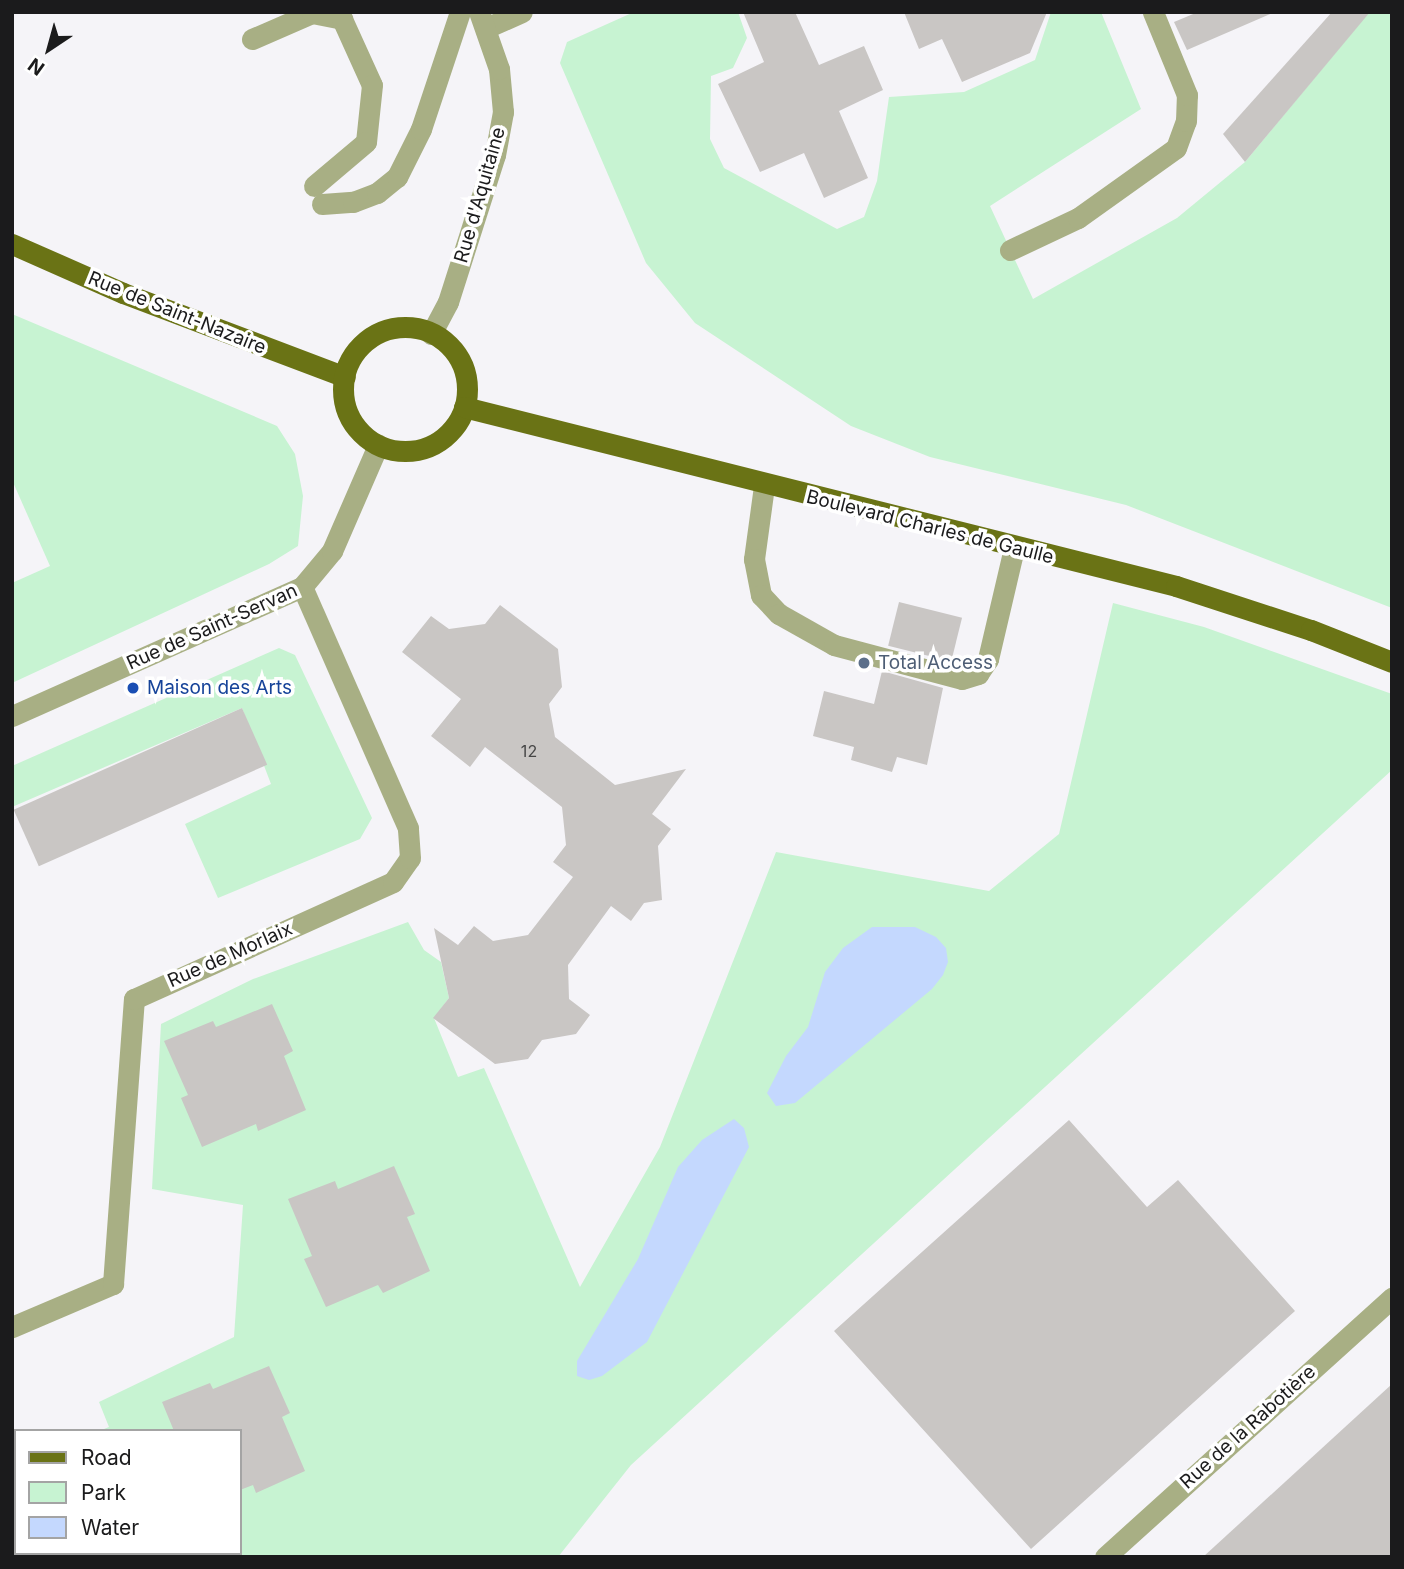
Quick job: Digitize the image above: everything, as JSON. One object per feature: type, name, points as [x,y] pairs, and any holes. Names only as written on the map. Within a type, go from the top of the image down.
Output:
[{"type":"main road","name":"Rue de Saint-Nazaire","points":[[12,244],[123,293],[345,377]]},
{"type":"main road","points":[[407,328],[431,334],[459,361],[465,379],[464,407],[452,428],[424,448],[401,451],[378,445],[363,435],[347,413],[345,377],[354,354],[383,331],[407,328]]},
{"type":"main road","name":"Boulevard Charles de Gaulle","points":[[464,407],[764,486],[1176,586],[1311,629],[1392,662]]},
{"type":"street","points":[[252,39],[312,13],[342,19],[372,85],[366,142],[318,195],[353,202],[377,193],[397,177],[421,129],[460,12]]},
{"type":"street","points":[[482,20],[522,12]]},
{"type":"street","points":[[1010,250],[1078,218],[1176,148],[1186,121],[1187,95],[1153,12]]},
{"type":"street","name":"Rue d'Aquitaine","points":[[431,334],[447,302],[495,155],[503,112],[499,69],[482,20]]},
{"type":"street","name":"Rue de Saint-Servan","points":[[12,716],[302,587],[332,551],[378,445]]},
{"type":"street","points":[[764,486],[754,559],[761,595],[779,614],[834,645],[962,679],[978,674],[988,659],[1014,548]]},
{"type":"street","name":"Rue de Morlaix","points":[[12,1327],[113,1284],[134,999],[393,882],[410,858],[408,828],[302,587]]},
{"type":"street","name":"Rue de la Rabotière","points":[[1105,1557],[1392,1298]]},
{"type":"green space","points":[[634,12],[738,12],[747,38],[733,68],[711,76],[710,139],[724,168],[837,229],[864,217],[877,181],[889,97],[964,92],[1035,60],[1051,12],[1101,12],[1141,109],[990,206],[1033,299],[1177,218],[1245,162],[1369,12],[1392,12],[1392,608],[1126,505],[930,457],[851,426],[695,323],[646,263],[560,63],[567,42]]},
{"type":"green space","points":[[12,314],[277,426],[295,454],[303,496],[298,546],[269,564],[12,683],[12,583],[50,566],[12,480]]},
{"type":"green space","points":[[1113,603],[1204,627],[1392,694],[1392,770],[631,1465],[558,1557],[12,1557],[14,1510],[14,1555],[242,1555],[242,1429],[104,1429],[109,1427],[99,1402],[234,1337],[243,1205],[152,1189],[161,1024],[253,979],[408,922],[424,950],[441,962],[449,998],[434,1018],[458,1077],[484,1068],[580,1287],[660,1147],[776,852],[989,891],[1059,834]]},
{"type":"green space","points":[[279,648],[295,655],[372,818],[360,839],[218,898],[185,824],[271,784],[242,708],[12,807],[12,766]]},
{"type":"water","points":[[872,927],[915,927],[936,937],[946,948],[948,962],[943,975],[932,989],[795,1103],[776,1106],[767,1093],[786,1056],[808,1027],[825,972],[843,948]]},
{"type":"water","points":[[734,1119],[744,1128],[749,1147],[647,1342],[602,1376],[589,1380],[577,1376],[577,1361],[638,1259],[678,1167],[702,1140]]},
{"type":"building","points":[[743,12],[795,12],[819,65],[864,46],[883,90],[839,111],[868,178],[824,198],[804,153],[760,172],[718,84],[764,62]]},
{"type":"building","points":[[904,12],[1047,12],[1030,53],[962,82],[942,39],[919,49]]},
{"type":"building","points":[[1198,12],[1275,12],[1187,50],[1174,22]]},
{"type":"building","points":[[1332,12],[1370,12],[1245,162],[1223,134]]},
{"type":"building","points":[[899,602],[962,618],[951,661],[888,646]]},
{"type":"building","points":[[500,605],[558,649],[562,687],[549,704],[555,737],[615,785],[686,769],[652,814],[671,829],[658,846],[662,900],[644,903],[631,921],[611,906],[568,965],[569,999],[590,1015],[576,1034],[542,1040],[528,1059],[495,1064],[433,1018],[449,998],[434,928],[458,945],[474,926],[493,941],[528,935],[573,877],[553,862],[566,845],[562,807],[485,747],[470,767],[431,736],[461,699],[402,652],[431,616],[449,629],[485,624]]},
{"type":"building","points":[[882,671],[943,688],[927,765],[897,757],[892,772],[851,760],[854,747],[813,736],[824,691],[874,704]]},
{"type":"building","points":[[242,708],[267,765],[39,866],[14,810]]},
{"type":"building","points":[[272,1004],[293,1051],[284,1056],[306,1110],[258,1131],[256,1124],[202,1147],[181,1098],[188,1095],[164,1041],[213,1021],[216,1027]]},
{"type":"building","points":[[1069,1120],[1147,1207],[1178,1180],[1295,1311],[1031,1549],[834,1331]]},
{"type":"building","points":[[394,1166],[415,1214],[407,1217],[430,1271],[383,1293],[378,1285],[326,1307],[304,1259],[312,1256],[288,1199],[335,1181],[338,1189]]},
{"type":"building","points":[[269,1366],[290,1413],[282,1417],[305,1471],[256,1493],[253,1485],[242,1489],[242,1429],[173,1429],[162,1402],[210,1383],[213,1389]]},
{"type":"building","points":[[1392,1384],[1392,1557],[1203,1557]]},
{"type":"place","name":"Total Access","points":[[864,663]]},
{"type":"place","name":"Maison des Arts","points":[[133,688]]}]
